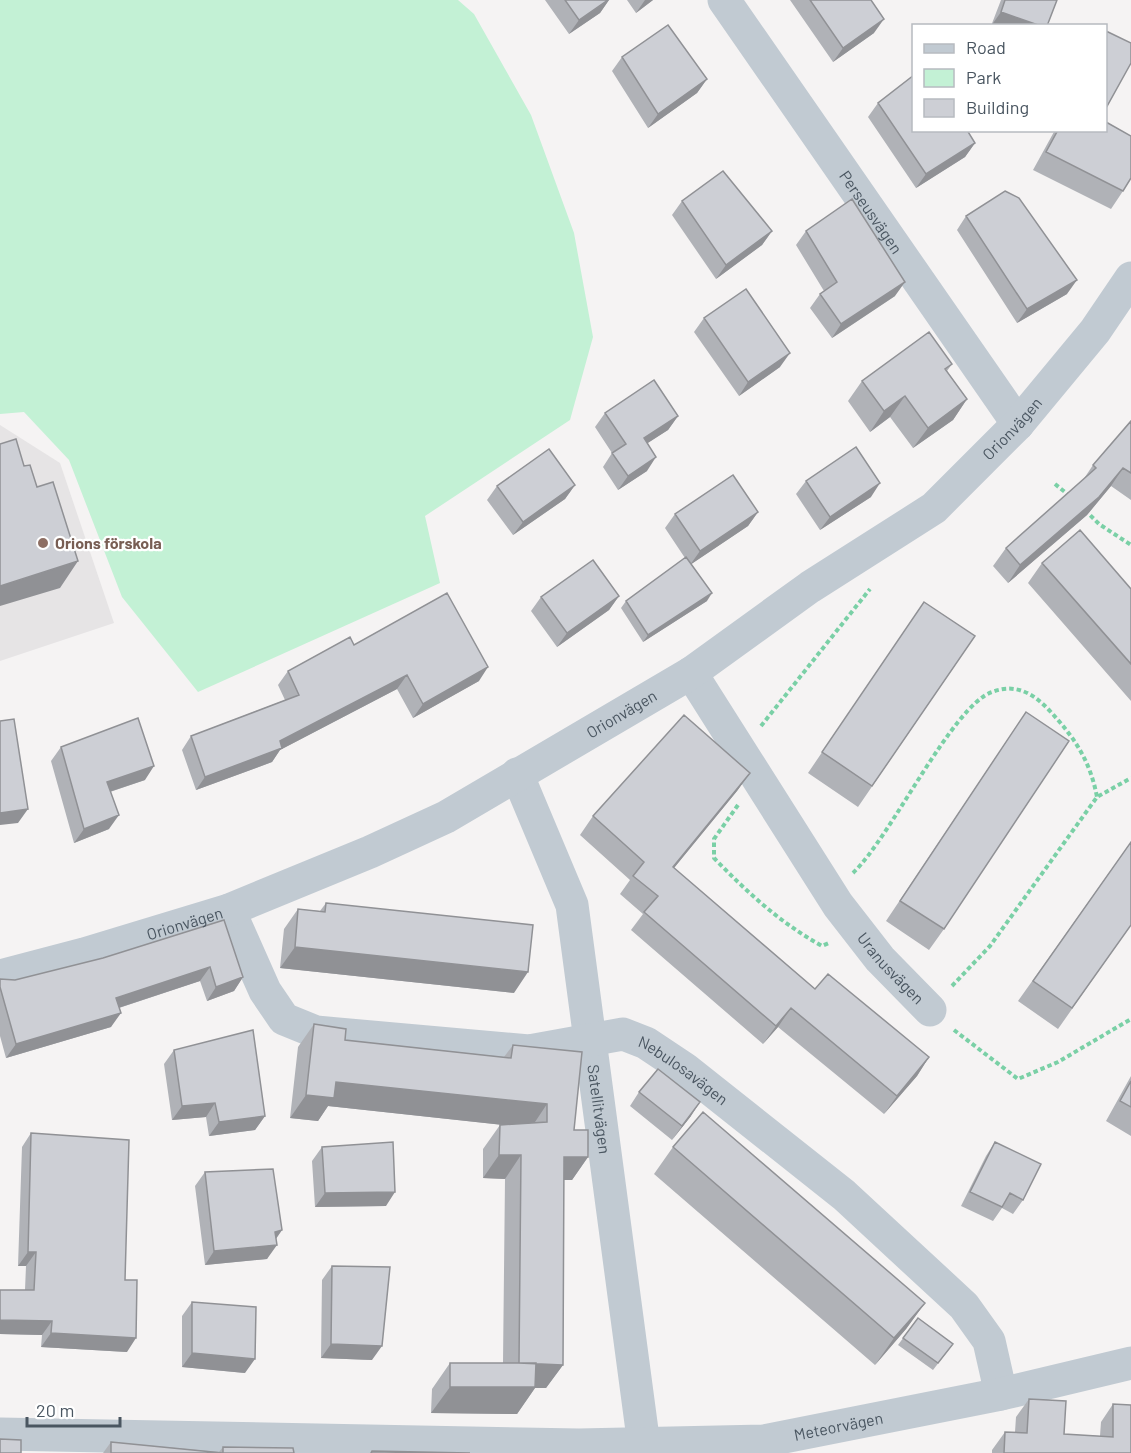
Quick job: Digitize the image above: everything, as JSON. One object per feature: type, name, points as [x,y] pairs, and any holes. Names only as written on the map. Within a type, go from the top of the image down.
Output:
[{"type":"street","name":"Perseusvägen","points":[[724,0],[1018,424]]},
{"type":"street","name":"Orionvägen","points":[[0,976],[84,954],[229,910],[300,883],[446,817],[691,673],[810,587],[934,508],[1018,424],[1095,331],[1131,278]]},
{"type":"street","name":"Uranusvägen","points":[[691,673],[742,750],[760,784],[831,894],[880,959],[930,1010]]},
{"type":"street","name":"Satellitvägen","points":[[517,774],[572,905],[588,1039],[646,1449]]},
{"type":"street","name":"Nebulosavägen","points":[[229,910],[265,991],[284,1019],[316,1032],[530,1051],[623,1034],[646,1043],[685,1069],[844,1195],[964,1306],[989,1341],[1000,1394]]},
{"type":"street","name":"Meteorvägen","points":[[0,1434],[646,1449],[764,1441],[1000,1394],[1131,1363]]},
{"type":"path","points":[[1055,484],[1076,501]]},
{"type":"path","points":[[1084,508],[1099,524],[1131,545]]},
{"type":"path","points":[[742,750],[875,583]]},
{"type":"path","points":[[831,894],[862,864],[943,744],[975,703],[990,692],[1008,687],[1024,690],[1044,705],[1085,756],[1092,772],[1097,797]]},
{"type":"path","name":"Uranusvägen","points":[[930,1010],[990,946],[1097,797],[1131,778]]},
{"type":"path","points":[[760,784],[735,807],[714,839],[714,858],[788,927],[822,946],[859,932]]},
{"type":"path","points":[[930,1010],[1018,1079],[1058,1062],[1131,1019]]},
{"type":"shaded area","name":"Orions förskola","points":[[0,425],[60,463],[114,623],[0,661]]},
{"type":"green space","points":[[0,0],[458,0],[474,14],[531,115],[574,233],[593,337],[570,420],[425,516],[440,583],[198,692],[122,597],[69,460],[24,412],[0,414]]},
{"type":"building","points":[[565,0],[608,0],[579,20]]},
{"type":"building","points":[[810,0],[871,0],[884,19],[843,48]]},
{"type":"building","points":[[1005,0],[1057,0],[1048,24],[1035,24],[1001,12]]},
{"type":"building","points":[[668,25],[707,79],[658,114],[622,57]]},
{"type":"building","points":[[1107,31],[1131,43],[1131,63],[1107,106]]},
{"type":"building","points":[[912,77],[912,132],[968,132],[975,143],[926,174],[878,103]]},
{"type":"building","points":[[1107,123],[1131,136],[1131,178],[1123,191],[1046,152],[1057,132],[1107,132]]},
{"type":"building","points":[[723,171],[772,231],[726,265],[682,201]]},
{"type":"building","points":[[1005,191],[1019,198],[1077,280],[1027,309],[966,216]]},
{"type":"building","points":[[852,199],[905,282],[841,324],[820,294],[837,282],[806,231]]},
{"type":"building","points":[[746,289],[790,353],[748,382],[704,318]]},
{"type":"building","points":[[929,332],[952,364],[945,369],[967,399],[928,428],[905,396],[884,411],[862,381]]},
{"type":"building","points":[[654,380],[678,416],[644,438],[656,457],[628,476],[612,453],[626,444],[605,413]]},
{"type":"building","points":[[1131,421],[1131,473],[1123,468],[1099,497],[1020,565],[1006,548],[1096,468],[1093,465]]},
{"type":"building","points":[[16,439],[24,466],[30,465],[37,487],[53,482],[78,561],[0,586],[0,444]]},
{"type":"building","points":[[856,447],[880,483],[830,517],[806,481]]},
{"type":"building","points":[[549,449],[575,485],[523,522],[497,486]]},
{"type":"building","points":[[733,475],[758,512],[700,551],[675,514]]},
{"type":"building","points":[[1080,530],[1131,589],[1131,664],[1042,563]]},
{"type":"building","points":[[686,557],[712,593],[648,635],[626,601]]},
{"type":"building","points":[[593,560],[619,596],[567,633],[541,597]]},
{"type":"building","points":[[447,593],[488,667],[423,704],[407,675],[280,741],[282,748],[205,777],[191,736],[299,695],[288,671],[350,637],[354,645]]},
{"type":"building","points":[[924,602],[975,636],[872,786],[822,752]]},
{"type":"building","points":[[1026,712],[1069,741],[944,929],[900,901]]},
{"type":"building","points":[[684,715],[750,773],[673,867],[815,989],[828,974],[929,1057],[897,1096],[791,1008],[776,1026],[644,912],[658,896],[633,876],[644,862],[593,816]]},
{"type":"building","points":[[138,718],[154,766],[107,782],[119,815],[84,829],[61,747]]},
{"type":"building","points":[[14,719],[28,809],[0,813],[0,721]]},
{"type":"building","points":[[1131,842],[1131,925],[1072,1008],[1033,981]]},
{"type":"building","points":[[326,903],[533,925],[528,972],[295,947],[298,909],[325,912]]},
{"type":"building","points":[[224,920],[243,977],[216,987],[210,967],[116,998],[121,1013],[16,1044],[0,987],[0,979],[15,980],[103,958]]},
{"type":"building","points":[[314,1024],[346,1029],[345,1040],[511,1058],[513,1045],[582,1052],[574,1130],[588,1130],[588,1157],[564,1157],[563,1365],[519,1363],[521,1155],[499,1155],[500,1125],[547,1122],[547,1104],[336,1082],[334,1098],[306,1095]]},
{"type":"building","points":[[253,1030],[265,1116],[219,1122],[215,1103],[182,1106],[174,1050]]},
{"type":"building","points":[[658,1069],[700,1102],[682,1126],[639,1092]]},
{"type":"building","points":[[1131,1081],[1131,1107],[1120,1101]]},
{"type":"building","points":[[703,1112],[925,1303],[894,1338],[673,1147]]},
{"type":"building","points":[[31,1133],[129,1140],[125,1280],[137,1280],[136,1338],[51,1333],[52,1321],[0,1320],[0,1290],[34,1290],[36,1252],[28,1252]]},
{"type":"building","points":[[393,1142],[395,1192],[325,1193],[322,1147]]},
{"type":"building","points":[[995,1142],[1041,1164],[1023,1200],[1010,1193],[1002,1207],[970,1192]]},
{"type":"building","points":[[273,1169],[282,1230],[275,1232],[277,1245],[214,1251],[205,1172]]},
{"type":"building","points":[[332,1266],[390,1267],[382,1346],[331,1344]]},
{"type":"building","points":[[192,1302],[256,1307],[255,1359],[192,1353]]},
{"type":"building","points":[[918,1318],[953,1344],[938,1363],[903,1338]]},
{"type":"building","points":[[450,1363],[536,1363],[535,1387],[450,1387]]},
{"type":"building","points":[[1029,1399],[1066,1401],[1064,1434],[1113,1437],[1113,1404],[1131,1405],[1131,1453],[1004,1453],[1005,1432],[1027,1433]]},
{"type":"building","points":[[0,1439],[21,1440],[21,1453],[0,1453]]},
{"type":"building","points":[[111,1442],[223,1453],[111,1453]]},
{"type":"building","points":[[223,1447],[293,1448],[294,1453],[223,1453]]},
{"type":"building","points":[[372,1451],[470,1453],[371,1453]]},
{"type":"place","name":"Orions förskola","points":[[43,543]]}]
